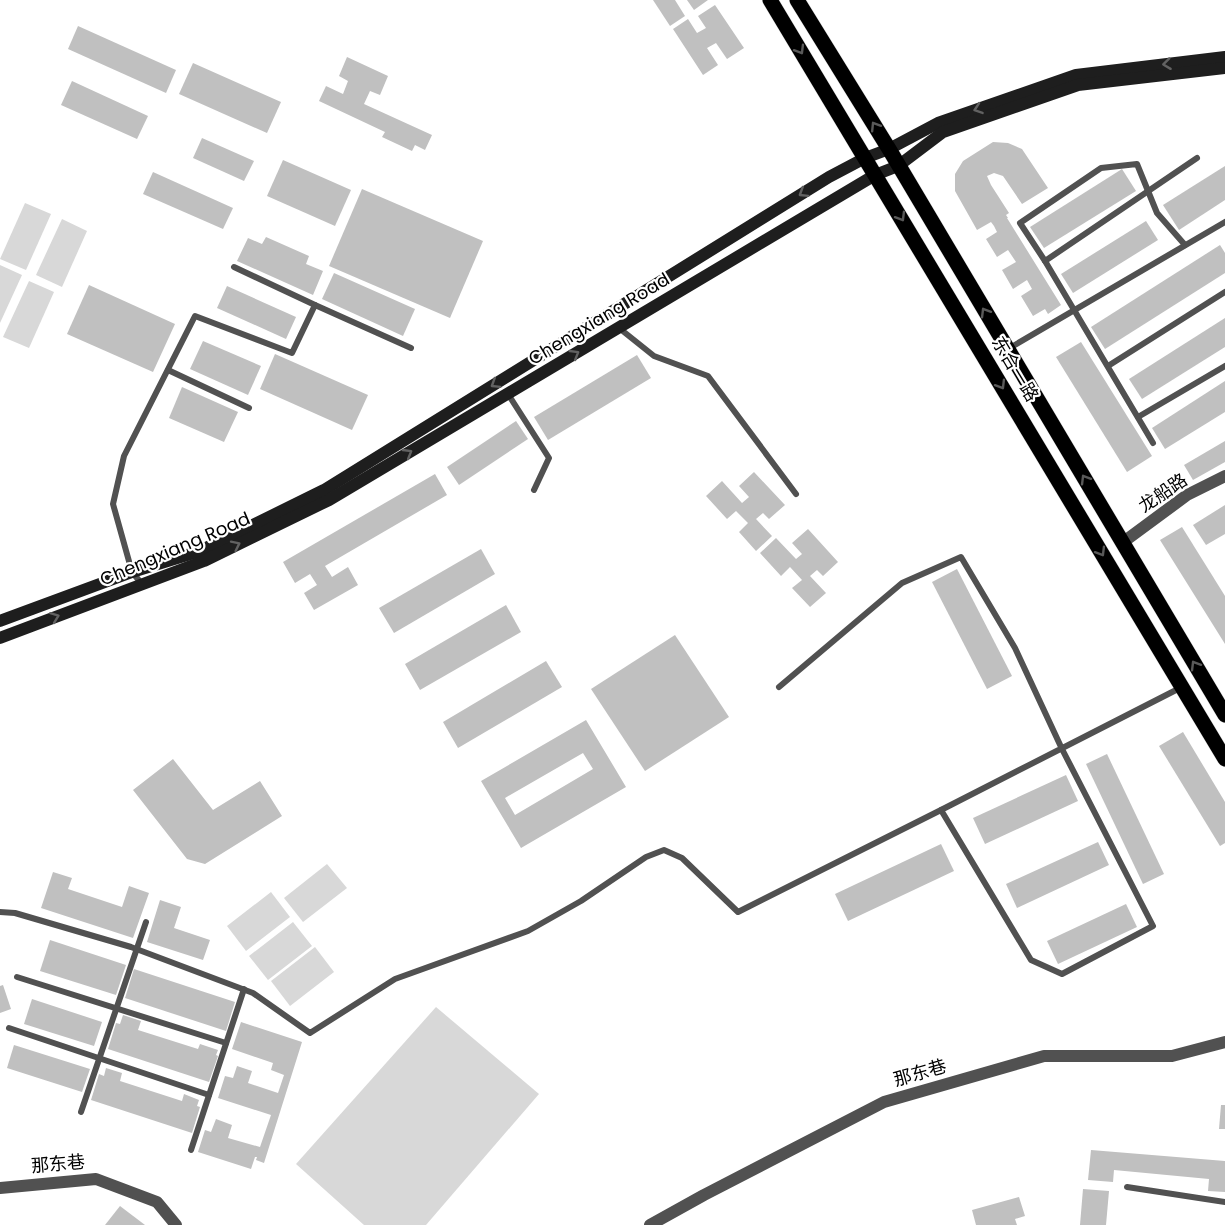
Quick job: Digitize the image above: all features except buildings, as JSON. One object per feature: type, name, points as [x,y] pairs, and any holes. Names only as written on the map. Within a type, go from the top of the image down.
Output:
[{"type":"main road","name":"东合一路","points":[[770,0],[1225,759]]},
{"type":"main road","name":"东合一路","points":[[797,0],[889,149],[1225,715]]},
{"type":"main road","name":"Chengxiang Road","points":[[0,621],[132,572],[200,551],[324,490],[829,177],[938,123],[1076,75],[1225,57]]},
{"type":"main road","name":"Chengxiang Road","points":[[0,638],[204,561],[329,500],[875,175],[898,166],[943,132],[1078,86],[1225,68]]},
{"type":"street","name":"龙船路","points":[[1122,543],[1187,495],[1225,476]]},
{"type":"street","name":"那东巷","points":[[650,1225],[884,1102],[1044,1056],[1172,1056],[1225,1042]]},
{"type":"street","name":"那东巷","points":[[0,1188],[96,1179],[157,1202],[176,1225]]},
{"type":"lane","points":[[1045,261],[1197,158]]},
{"type":"lane","points":[[1154,443],[1020,223],[1101,168],[1137,164],[1157,213],[1185,245]]},
{"type":"lane","points":[[1007,349],[1225,222]]},
{"type":"lane","points":[[234,267],[411,348]]},
{"type":"lane","points":[[1108,366],[1225,292]]},
{"type":"lane","points":[[142,584],[132,572],[112,504],[124,456],[195,315],[292,353],[315,305]]},
{"type":"lane","points":[[619,328],[654,356],[708,376],[796,494]]},
{"type":"lane","points":[[1138,417],[1225,366]]},
{"type":"lane","points":[[168,370],[249,408]]},
{"type":"lane","points":[[508,394],[549,458],[534,490]]},
{"type":"lane","points":[[779,687],[902,584],[961,557],[1015,648],[1062,749],[1153,926],[1062,974],[1031,960],[941,810]]},
{"type":"lane","points":[[0,912],[15,913],[136,949],[244,989],[310,1033],[395,979],[528,931],[581,901],[646,857],[664,850],[682,858],[738,912],[1182,687]]},
{"type":"lane","points":[[81,1112],[146,922]]},
{"type":"lane","points":[[17,977],[226,1042]]},
{"type":"lane","points":[[191,1150],[244,989]]},
{"type":"lane","points":[[9,1028],[209,1095]]},
{"type":"lane","points":[[1127,1187],[1225,1202]]},
{"type":"shaded area","points":[[25,203],[51,214],[26,270],[0,259]]},
{"type":"shaded area","points":[[62,219],[87,231],[62,287],[36,275]]},
{"type":"shaded area","points":[[0,265],[22,275],[0,323]]},
{"type":"shaded area","points":[[29,281],[54,292],[29,348],[3,337]]},
{"type":"shaded area","points":[[327,864],[347,888],[303,922],[284,898]]},
{"type":"shaded area","points":[[271,892],[290,917],[246,951],[227,926]]},
{"type":"shaded area","points":[[293,922],[312,946],[268,980],[249,956]]},
{"type":"shaded area","points":[[315,947],[334,972],[290,1006],[271,981]]},
{"type":"shaded area","points":[[436,1007],[539,1094],[426,1225],[364,1225],[296,1164]]}]
